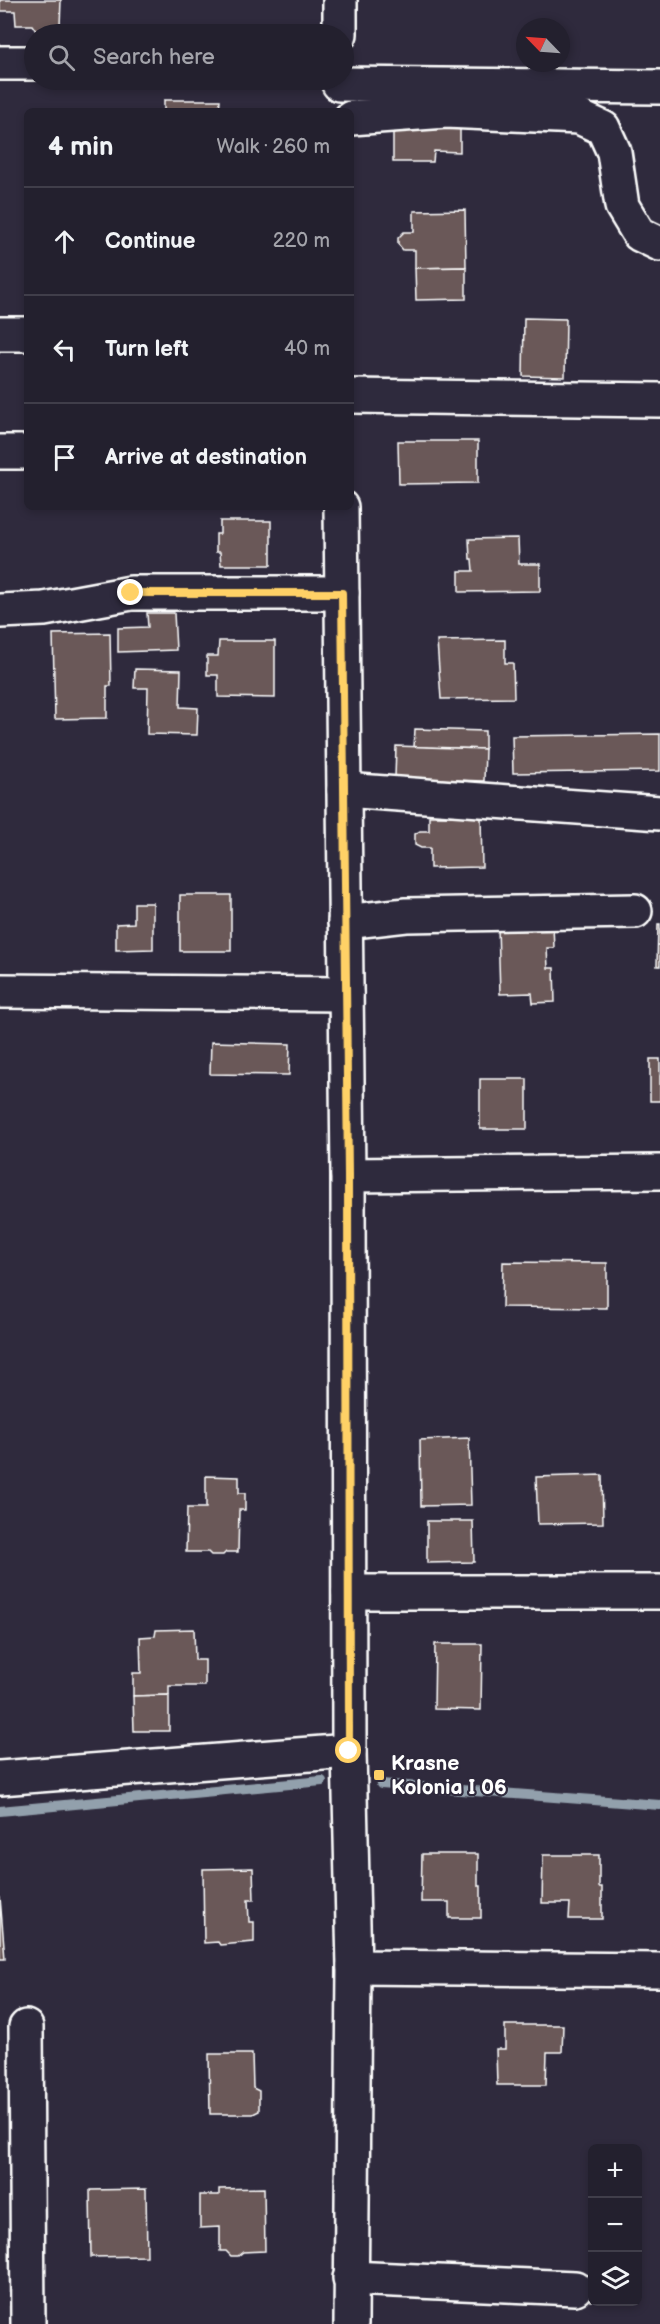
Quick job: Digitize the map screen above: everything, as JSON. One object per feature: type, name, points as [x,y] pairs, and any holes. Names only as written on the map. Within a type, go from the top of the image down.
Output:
[{"type":"street","points":[[340,0],[340,24]]},
{"type":"street","points":[[0,63],[24,63]]},
{"type":"street","points":[[339,91],[660,87]]},
{"type":"street","points":[[354,118],[446,111],[579,117],[603,128],[614,152],[622,206],[639,234],[660,244]]},
{"type":"street","points":[[0,334],[24,334]]},
{"type":"street","points":[[354,396],[660,400]]},
{"type":"street","points":[[0,452],[24,452]]},
{"type":"street","points":[[341,510],[348,1175],[349,1751],[354,1967],[351,2324]]},
{"type":"street","points":[[0,611],[44,609],[131,593],[342,593]]},
{"type":"street","points":[[344,790],[660,813]]},
{"type":"street","points":[[345,922],[406,915],[635,911]]},
{"type":"street","points":[[0,991],[346,994]]},
{"type":"street","points":[[348,1175],[660,1172]]},
{"type":"street","points":[[349,1593],[660,1592]]},
{"type":"street","points":[[0,1778],[349,1751]]},
{"type":"street","points":[[354,1967],[660,1970]]},
{"type":"street","points":[[26,2026],[28,2324]]},
{"type":"street","points":[[350,2278],[574,2288]]},
{"type":"building","points":[[0,0],[61,0],[60,24],[16,25],[15,11],[0,11]]},
{"type":"building","points":[[164,100],[220,100],[219,108],[164,108]]},
{"type":"building","points":[[393,125],[460,125],[460,152],[434,151],[433,162],[393,162]]},
{"type":"building","points":[[465,210],[466,267],[415,268],[415,250],[403,250],[398,244],[398,238],[404,232],[414,232],[414,211]]},
{"type":"building","points":[[466,267],[466,299],[416,300],[415,268]]},
{"type":"building","points":[[524,318],[566,319],[565,377],[523,376]]},
{"type":"building","points":[[398,441],[478,441],[478,483],[399,484]]},
{"type":"building","points":[[220,521],[271,521],[271,565],[221,565],[220,552],[216,552],[216,534],[220,534]]},
{"type":"building","points":[[518,538],[519,564],[540,564],[540,591],[459,592],[459,571],[473,571],[469,539]]},
{"type":"building","points":[[147,613],[174,613],[176,650],[118,652],[118,628],[148,627]]},
{"type":"building","points":[[110,633],[111,686],[107,686],[107,718],[55,719],[53,634]]},
{"type":"building","points":[[505,640],[505,663],[513,663],[514,698],[441,699],[437,641]]},
{"type":"building","points":[[219,641],[275,641],[275,698],[218,697],[218,675],[207,675],[207,656],[218,656]]},
{"type":"building","points":[[135,669],[181,670],[180,707],[198,708],[197,735],[147,734],[148,688],[134,688]]},
{"type":"building","points":[[415,729],[485,731],[485,749],[414,747]]},
{"type":"building","points":[[660,734],[660,771],[513,773],[512,736]]},
{"type":"building","points":[[396,746],[485,749],[484,781],[395,778]]},
{"type":"building","points":[[429,816],[481,816],[482,867],[430,868],[430,848],[415,845],[415,834],[420,831],[429,831]]},
{"type":"building","points":[[180,895],[231,895],[231,951],[180,951]]},
{"type":"building","points":[[134,903],[153,903],[153,949],[116,950],[116,924],[134,923]]},
{"type":"building","points":[[658,924],[660,924],[660,966],[657,966]]},
{"type":"building","points":[[553,926],[554,948],[547,948],[548,968],[554,968],[555,1002],[533,1003],[532,993],[500,994],[498,927]]},
{"type":"building","points":[[211,1042],[290,1044],[289,1075],[210,1074]]},
{"type":"building","points":[[650,1059],[660,1059],[660,1101],[650,1101]]},
{"type":"building","points":[[480,1079],[527,1079],[527,1129],[480,1129]]},
{"type":"building","points":[[503,1262],[607,1263],[607,1308],[502,1307]]},
{"type":"building","points":[[469,1438],[471,1505],[421,1506],[420,1440]]},
{"type":"building","points":[[602,1475],[603,1523],[538,1524],[536,1477]]},
{"type":"building","points":[[206,1476],[239,1477],[239,1493],[245,1493],[245,1510],[239,1510],[238,1552],[211,1555],[208,1552],[186,1552],[187,1508],[206,1508]]},
{"type":"building","points":[[427,1521],[473,1521],[474,1562],[427,1563]]},
{"type":"building","points":[[194,1629],[195,1660],[205,1660],[205,1686],[169,1686],[169,1695],[133,1696],[133,1673],[141,1673],[140,1637],[155,1636],[156,1630]]},
{"type":"building","points":[[435,1644],[482,1644],[481,1710],[434,1709]]},
{"type":"building","points":[[169,1695],[169,1731],[134,1731],[133,1696]]},
{"type":"building","points":[[422,1854],[478,1854],[481,1918],[449,1918],[449,1902],[421,1902]]},
{"type":"building","points":[[543,1855],[599,1855],[602,1919],[569,1919],[570,1903],[542,1903]]},
{"type":"building","points":[[253,1868],[254,1900],[248,1900],[249,1922],[254,1922],[254,1942],[220,1945],[218,1942],[204,1943],[203,1869]]},
{"type":"building","points":[[0,1897],[5,1959],[0,1959]]},
{"type":"building","points":[[505,2025],[563,2025],[562,2052],[547,2052],[546,2085],[497,2085],[496,2049],[505,2049]]},
{"type":"building","points":[[209,2054],[252,2054],[253,2088],[259,2091],[259,2111],[253,2114],[210,2114]]},
{"type":"building","points":[[264,2188],[265,2251],[243,2252],[238,2256],[231,2256],[226,2251],[220,2251],[220,2227],[200,2228],[200,2195],[219,2195],[219,2189]]},
{"type":"building","points":[[146,2189],[147,2256],[91,2257],[90,2190]]},
{"type":"waterway","points":[[0,1811],[322,1781]]},
{"type":"waterway","points":[[381,1784],[660,1805]]},
{"type":"place","name":"Krasne Kolonia I 06","points":[[379,1775]]},
{"type":"route","points":[[131,593],[342,593],[348,1175],[349,1751]]}]
